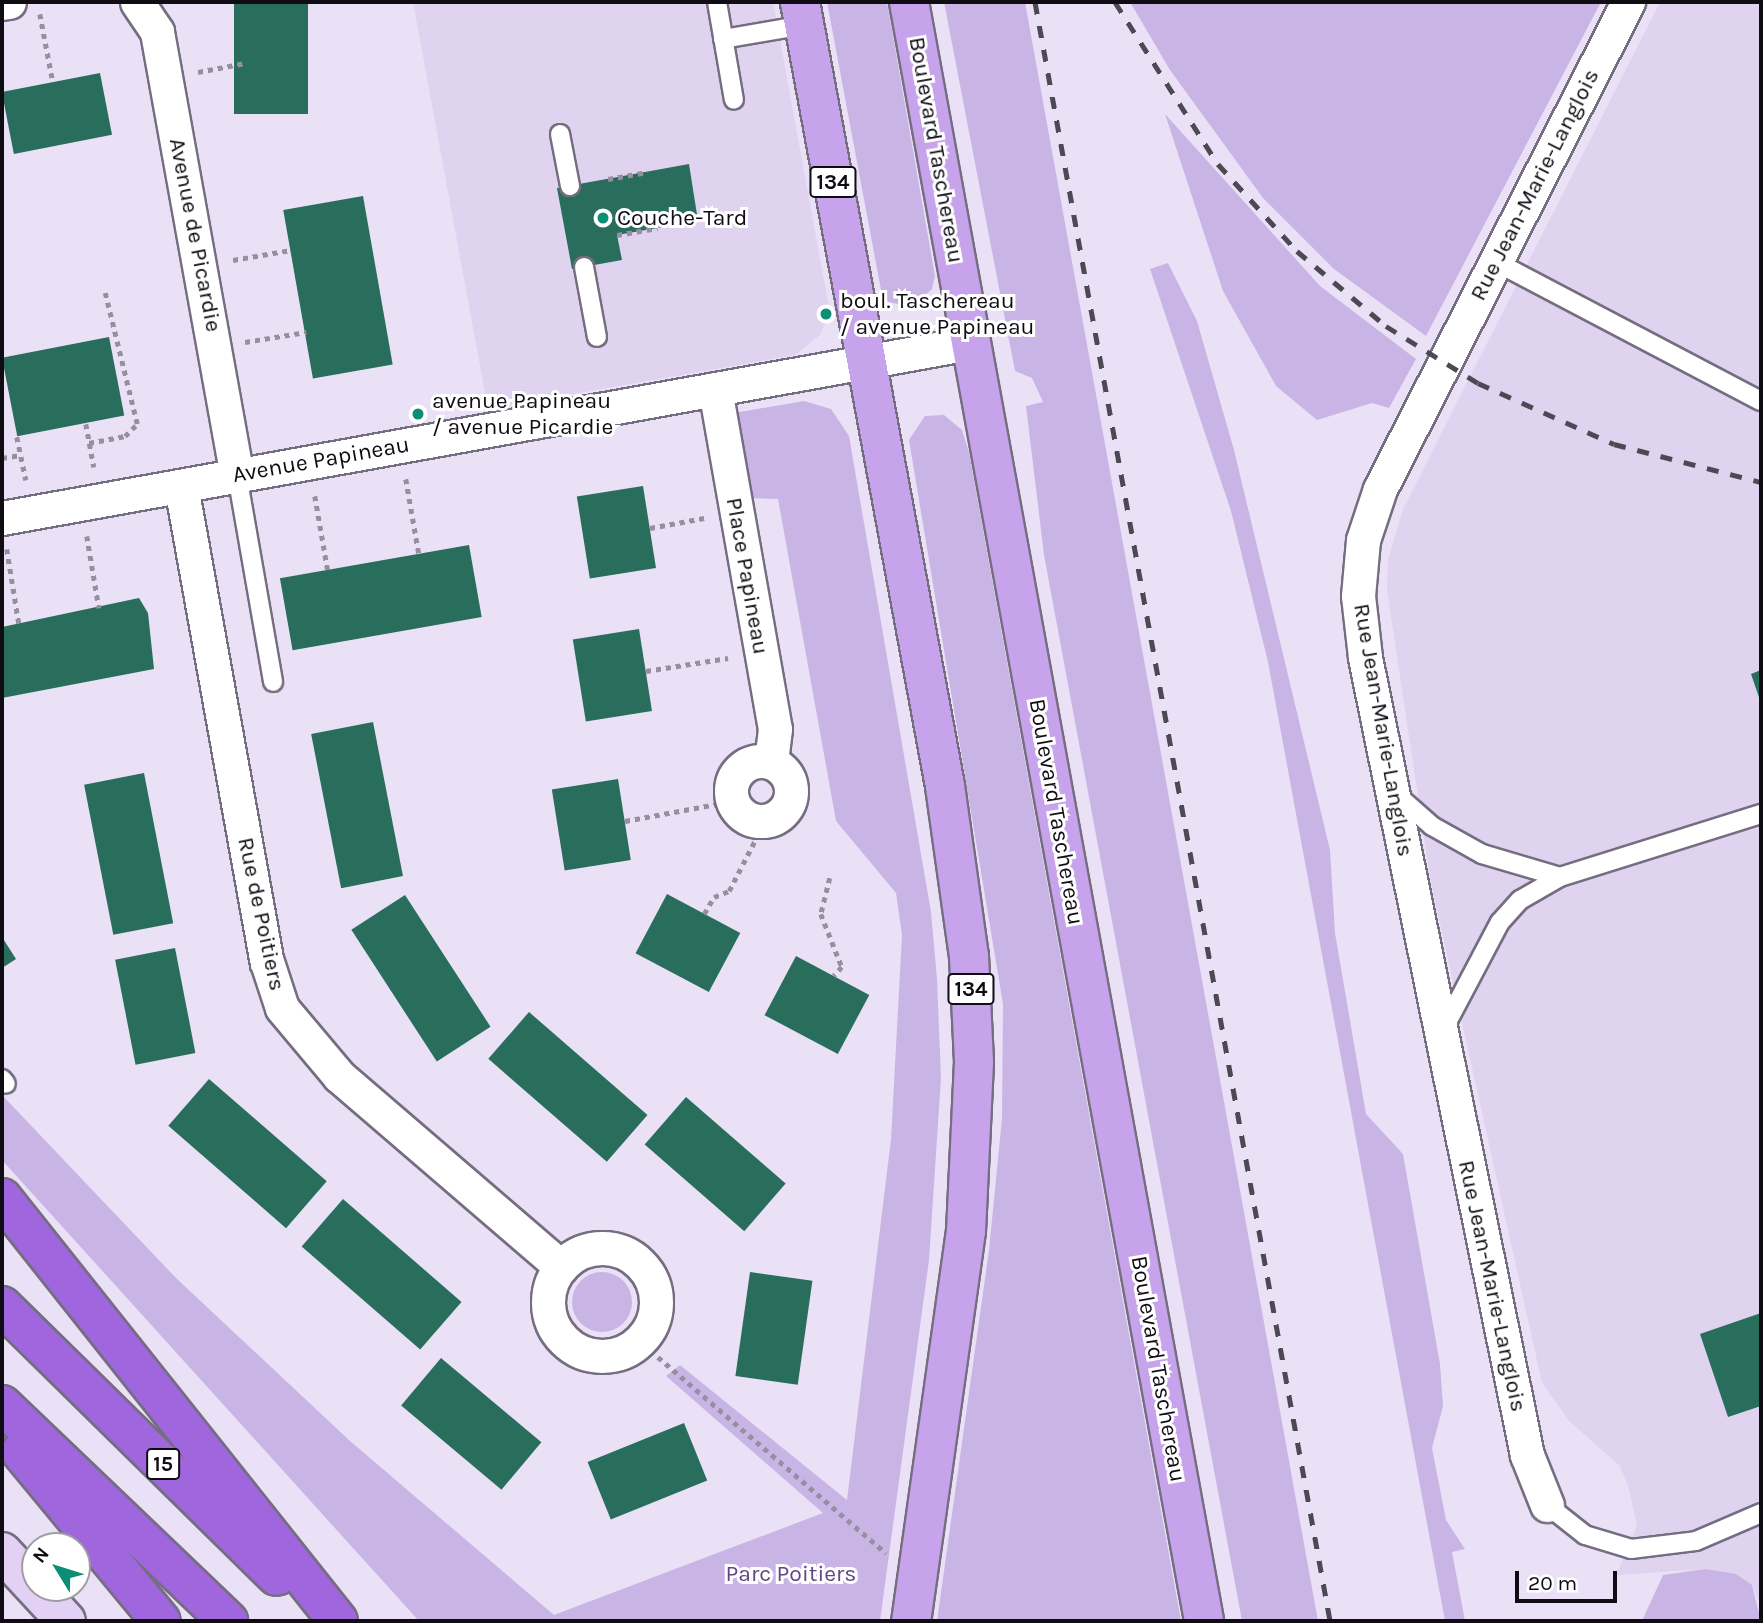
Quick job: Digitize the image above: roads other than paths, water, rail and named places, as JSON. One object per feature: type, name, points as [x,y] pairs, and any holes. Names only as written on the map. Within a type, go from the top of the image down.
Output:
[{"type":"highway","points":[[2,1198],[338,1621]]},
{"type":"highway","name":"15","points":[[2,1306],[324,1621]]},
{"type":"highway","points":[[2,1405],[228,1621]]},
{"type":"highway","points":[[2,1429],[161,1621]]},
{"type":"main road","name":"Boulevard Taschereau","points":[[909,2],[1204,1621]]},
{"type":"main road","name":"134","points":[[802,14],[868,361],[953,839],[972,1012],[966,1231],[911,1621]]},
{"type":"street","points":[[2,3],[9,2]]},
{"type":"street","name":"Avenue de Picardie","points":[[137,2],[157,32],[237,475]]},
{"type":"street","name":"Rue Jean-Marie-Langlois","points":[[1548,1505],[1527,1455],[1391,789],[1360,624],[1363,540],[1380,489],[1628,2]]},
{"type":"street","name":"Avenue Papineau","points":[[13,522],[91,502],[971,343]]},
{"type":"street","name":"Place Papineau","points":[[715,389],[775,729],[771,762]]},
{"type":"street","name":"Rue de Poitiers","points":[[181,486],[267,961],[282,1008],[339,1076],[561,1267]]},
{"type":"street","points":[[752,762],[771,762],[787,775],[791,794],[782,812],[765,821],[746,817],[733,801],[737,774],[752,762]]},
{"type":"street","points":[[2,1552],[66,1621]]},
{"type":"lane","points":[[717,2],[734,100]]},
{"type":"lane","points":[[723,39],[802,14]]},
{"type":"lane","points":[[561,134],[570,186]]},
{"type":"lane","points":[[1496,262],[1761,401]]},
{"type":"lane","points":[[584,267],[597,337]]},
{"type":"lane","points":[[237,475],[273,682]]},
{"type":"lane","points":[[1391,789],[1458,842],[1506,864],[1560,877]]},
{"type":"lane","points":[[1440,1034],[1500,922],[1520,900],[1560,877],[1761,814]]},
{"type":"lane","points":[[1548,1505],[1585,1535],[1631,1549],[1696,1541],[1761,1513]]},
{"type":"railway","points":[[1035,2],[1330,1621]]},
{"type":"railway","points":[[1115,2],[1218,164],[1297,251],[1386,326],[1478,383],[1614,444],[1761,482]]},
{"type":"place","name":"Couche-Tard","points":[[603,218]]},
{"type":"place","name":"boul. Taschereau / avenue Papineau","points":[[826,314]]},
{"type":"place","name":"avenue Papineau / avenue Picardie","points":[[418,414]]},
{"type":"park label","name":"Parc Poitiers","points":[[791,1574]]}]
